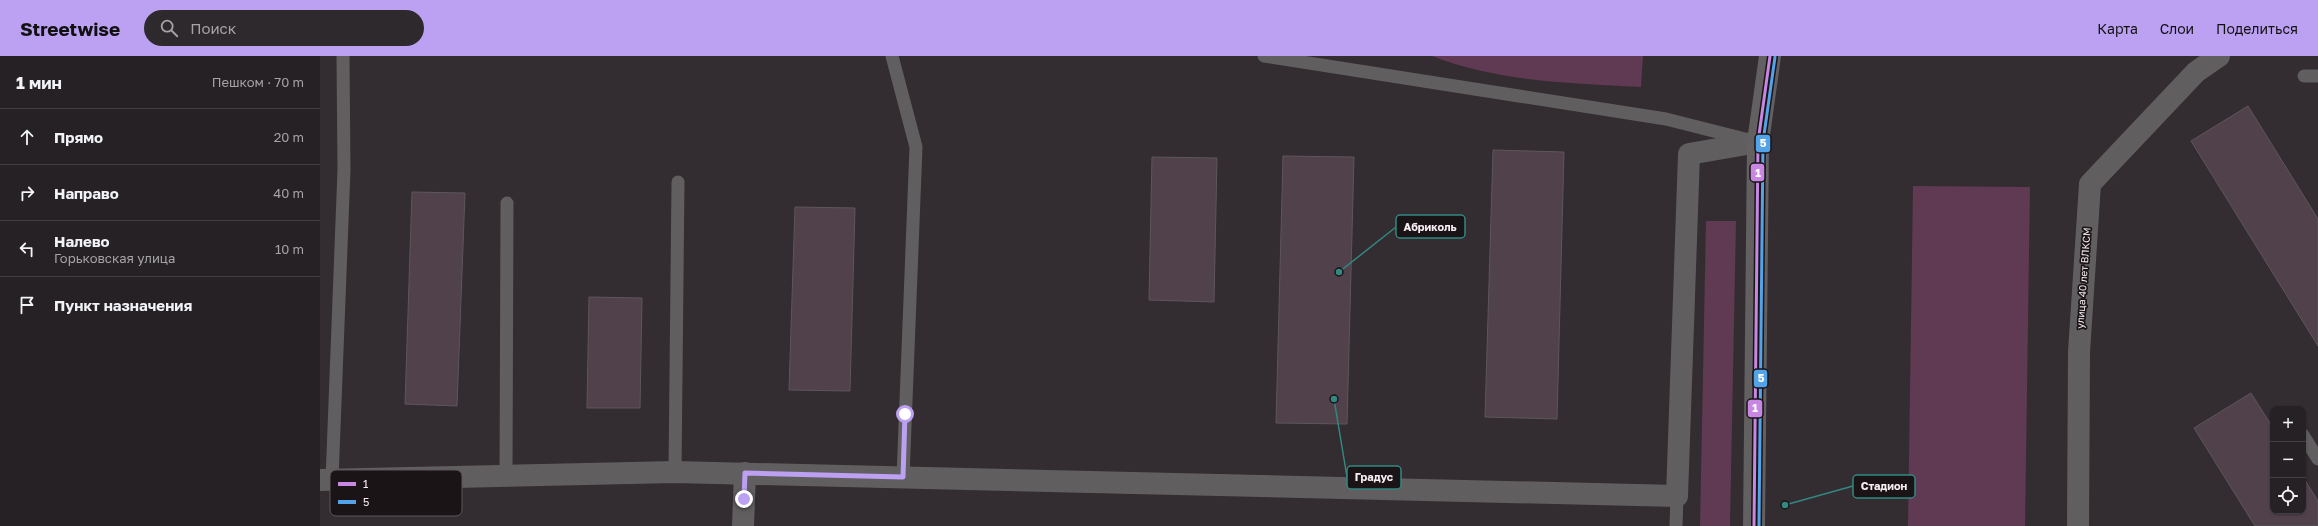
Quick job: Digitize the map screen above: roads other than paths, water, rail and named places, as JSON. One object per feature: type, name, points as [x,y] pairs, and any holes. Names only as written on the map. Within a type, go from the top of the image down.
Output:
[{"type":"main road","points":[[1754,526],[1758,142],[1770,60]]},
{"type":"street","name":"улица 40 лет ВЛКСМ","points":[[2078,526],[2078,352],[2090,184],[2201,64],[2219,56]]},
{"type":"street","points":[[462,478],[675,472],[745,473],[1676,496],[1689,154],[1758,142]]},
{"type":"street","points":[[743,526],[745,473]]},
{"type":"lane","points":[[326,480],[344,170],[343,56]]},
{"type":"lane","points":[[892,56],[916,147],[903,477]]},
{"type":"lane","points":[[1264,56],[1666,119],[1758,142]]},
{"type":"lane","points":[[2304,76],[2318,76]]},
{"type":"lane","points":[[675,472],[678,182]]},
{"type":"lane","points":[[506,477],[507,203]]},
{"type":"lane","points":[[2306,440],[2318,459]]},
{"type":"lane","points":[[1676,496],[1676,526]]},
{"type":"place","name":"Абриколь","points":[[1339,272]]},
{"type":"place","name":"Градус","points":[[1334,399]]},
{"type":"place","name":"Стадион","points":[[1785,505]]}]
